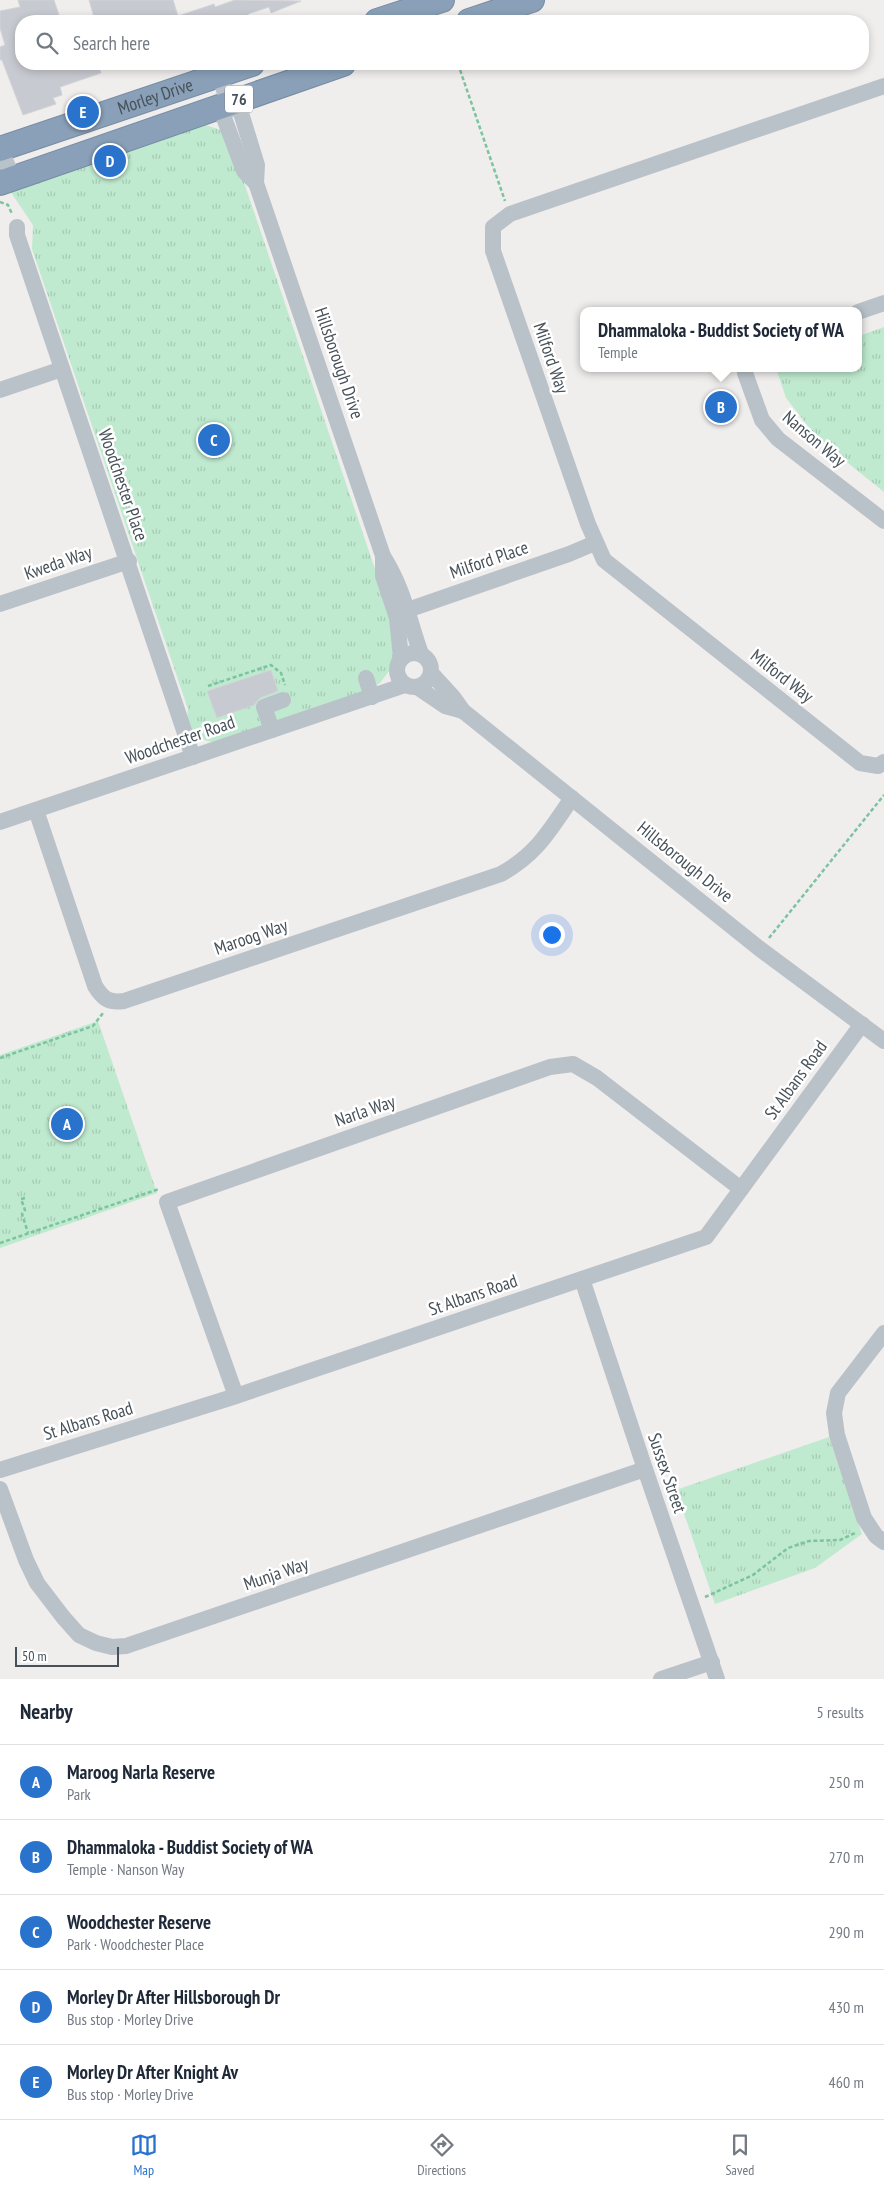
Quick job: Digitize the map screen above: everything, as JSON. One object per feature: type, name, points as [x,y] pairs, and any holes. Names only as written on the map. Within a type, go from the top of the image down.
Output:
[{"type":"highway","points":[[396,15],[442,0]]},
{"type":"highway","points":[[487,15],[532,0]]},
{"type":"highway","name":"Morley Drive","points":[[0,148],[234,70]]},
{"type":"highway","name":"Morley Drive","points":[[6,181],[228,102],[325,70]]},
{"type":"street","name":"Hillsborough Drive","points":[[219,75],[228,102],[240,114],[257,165],[256,183],[384,556],[394,573],[402,612],[421,654]]},
{"type":"street","name":"Milford Way","points":[[884,86],[510,214],[493,228],[493,251],[595,542],[604,560],[860,763],[878,766],[884,762]]},
{"type":"street","points":[[0,148],[6,181]]},
{"type":"street","name":"Woodchester Place","points":[[17,227],[17,235],[193,757]]},
{"type":"street","points":[[862,311],[884,303]]},
{"type":"street","points":[[0,390],[62,369]]},
{"type":"street","name":"Nanson Way","points":[[746,372],[762,420],[778,439],[884,521]]},
{"type":"street","name":"Milford Place","points":[[402,612],[569,554],[595,542]]},
{"type":"street","name":"Kweda Way","points":[[0,604],[128,561]]},
{"type":"street","name":"Hillsborough Drive","points":[[400,660],[402,612]]},
{"type":"street","points":[[366,678],[372,697],[386,682],[400,660],[413,652],[421,654],[431,665],[431,673],[424,684],[411,686],[397,675],[400,660]]},
{"type":"street","name":"Hillsborough Drive","points":[[431,673],[463,711],[760,949],[884,1041]]},
{"type":"street","name":"Hillsborough Drive","points":[[411,686],[445,706],[463,711]]},
{"type":"street","name":"Woodchester Road","points":[[0,822],[272,730],[411,686]]},
{"type":"street","points":[[272,730],[264,707],[284,692]]},
{"type":"street","name":"Maroog Way","points":[[113,1002],[124,1002],[501,874],[520,863],[536,850],[572,798]]},
{"type":"street","points":[[36,810],[95,986],[102,998],[113,1002]]},
{"type":"street","name":"St Albans Road","points":[[0,1470],[236,1396],[706,1237],[862,1024]]},
{"type":"street","name":"Narla Way","points":[[236,1396],[167,1202],[550,1067],[573,1064],[597,1078],[741,1189]]},
{"type":"street","name":"Sussex Street","points":[[582,1279],[644,1469],[717,1679]]},
{"type":"street","points":[[884,1333],[838,1393],[834,1413],[837,1435],[864,1518],[876,1536],[884,1542]]},
{"type":"street","name":"Munja Way","points":[[0,1489],[26,1560],[38,1583],[79,1636],[96,1643],[126,1646],[644,1469]]},
{"type":"street","points":[[661,1679],[712,1662]]},
{"type":"path","points":[[460,70],[510,214]]},
{"type":"path","points":[[208,686],[271,665],[281,674],[284,692]]},
{"type":"path","points":[[760,949],[884,795]]},
{"type":"path","points":[[0,1058],[92,1026],[113,1002]]},
{"type":"path","points":[[0,1243],[160,1188]]},
{"type":"path","points":[[25,1198],[21,1199],[25,1210],[22,1214],[28,1233]]},
{"type":"path","points":[[692,1603],[753,1575],[788,1548],[809,1541],[847,1538],[868,1524]]},
{"type":"green space","points":[[202,124],[224,131],[230,141],[396,631],[399,649],[393,666],[380,683],[351,698],[214,742],[198,736],[188,722],[188,709],[32,249],[33,225],[10,191]]},
{"type":"green space","points":[[884,327],[884,492],[818,439],[786,398],[777,372],[862,372],[862,335]]},
{"type":"green space","points":[[98,1021],[157,1193],[0,1248],[0,1055]]},
{"type":"green space","points":[[829,1437],[862,1534],[815,1568],[715,1604],[676,1490]]},
{"type":"building","points":[[18,0],[54,0],[59,15],[15,15],[15,70],[100,70],[101,73],[60,87],[62,95],[53,98],[56,104],[23,115],[2,60],[0,60],[0,47],[5,45],[0,28],[0,11],[20,7]]},
{"type":"building","points":[[89,0],[173,0],[178,15],[93,15]]},
{"type":"building","points":[[235,0],[301,1],[271,13],[269,7],[248,14],[181,15],[214,4],[215,7]]},
{"type":"building","points":[[271,670],[278,691],[260,698],[254,705],[217,718],[207,691]]},
{"type":"place","name":"Morley Dr After Knight Av","points":[[83,112]]},
{"type":"place","name":"Morley Dr After Hillsborough Dr","points":[[110,161]]},
{"type":"place","name":"Dhammaloka - Buddist Society of WA","points":[[721,407]]},
{"type":"place","name":"Woodchester Reserve","points":[[214,440]]},
{"type":"place","name":"Maroog Narla Reserve","points":[[67,1124]]}]
